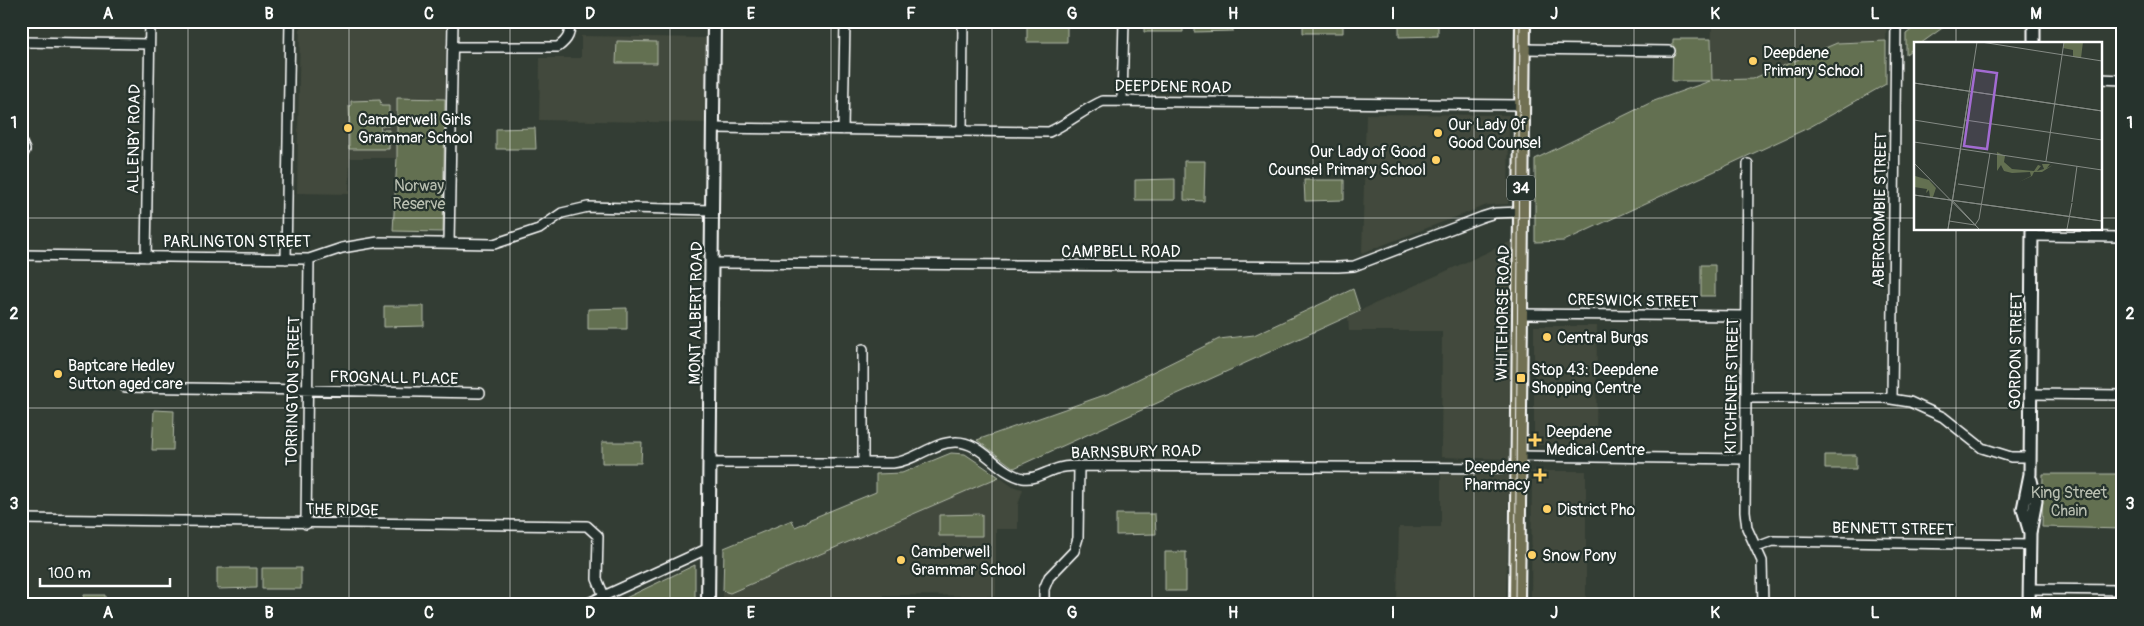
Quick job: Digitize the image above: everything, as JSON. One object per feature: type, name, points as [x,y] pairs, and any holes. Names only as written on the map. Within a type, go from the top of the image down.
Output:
[{"type":"main road","name":"MONT ALBERT ROAD","points":[[708,600],[714,21]]},
{"type":"main road","name":"WHITEHORSE ROAD","points":[[1517,605],[1522,21]]},
{"type":"street","name":"ALLENBY ROAD","points":[[146,257],[150,21]]},
{"type":"street","points":[[286,259],[290,21]]},
{"type":"street","points":[[449,243],[453,21]]},
{"type":"street","points":[[452,47],[558,47],[566,42],[570,35],[570,21]]},
{"type":"street","points":[[843,130],[845,21]]},
{"type":"street","points":[[962,131],[963,21]]},
{"type":"street","points":[[1122,100],[1124,21]]},
{"type":"street","name":"ABERCROMBIE STREET","points":[[1892,399],[1896,21]]},
{"type":"street","points":[[2034,21],[2034,42]]},
{"type":"street","points":[[21,42],[149,44]]},
{"type":"street","points":[[1522,49],[1670,51]]},
{"type":"street","points":[[2102,79],[2123,80]]},
{"type":"street","name":"DEEPDENE ROAD","points":[[713,128],[1050,132],[1066,125],[1091,106],[1103,101],[1122,100],[1522,105]]},
{"type":"street","points":[[21,141],[25,150],[21,158]]},
{"type":"street","name":"KITCHENER STREET","points":[[1748,164],[1745,520],[1763,568],[1763,605]]},
{"type":"street","name":"PARLINGTON STREET","points":[[21,255],[309,259],[342,248],[378,242],[494,244],[539,229],[562,213],[588,207],[712,210]]},
{"type":"street","name":"CAMPBELL ROAD","points":[[712,263],[1354,266],[1482,217],[1495,213],[1521,212]]},
{"type":"street","points":[[2032,232],[2123,237]]},
{"type":"street","name":"GORDON STREET","points":[[2029,605],[2030,532],[2023,509],[2030,474],[2032,232]]},
{"type":"street","name":"TORRINGTON STREET","points":[[306,524],[309,259]]},
{"type":"street","name":"CRESWICK STREET","points":[[1520,314],[1746,316]]},
{"type":"street","points":[[863,349],[863,463]]},
{"type":"street","name":"FROGNALL PLACE","points":[[125,387],[480,393]]},
{"type":"street","points":[[2030,394],[2123,395]]},
{"type":"street","points":[[1746,398],[1892,399],[1917,404],[1934,412],[1982,448],[2012,457],[2030,457]]},
{"type":"street","name":"BARNSBURY ROAD","points":[[710,463],[898,462],[947,443],[969,444],[1011,473],[1023,478],[1032,478],[1060,467],[1079,466],[1745,460]]},
{"type":"street","points":[[1044,605],[1044,589],[1049,577],[1074,551],[1078,538],[1079,466]]},
{"type":"street","name":"THE RIDGE","points":[[21,519],[587,526],[598,536],[597,579],[604,596]]},
{"type":"street","name":"BENNETT STREET","points":[[1756,546],[1773,541],[2029,545]]},
{"type":"street","points":[[584,605],[709,554]]},
{"type":"street","points":[[2029,588],[2123,590]]},
{"type":"shaded area","name":"Camberwell Girls Grammar School","points":[[300,21],[446,21],[445,99],[397,99],[397,158],[350,158],[349,194],[297,193]]},
{"type":"shaded area","name":"Deepdene Primary School","points":[[1712,21],[1887,21],[1886,41],[1837,43],[1752,79],[1711,80]]},
{"type":"shaded area","points":[[581,36],[706,38],[705,123],[539,120],[540,58],[581,58]]},
{"type":"shaded area","name":"Our Lady of Good Counsel Primary School","points":[[1366,114],[1509,115],[1508,204],[1487,205],[1362,253]]},
{"type":"shaded area","points":[[1512,241],[1509,459],[1441,457],[1442,331],[1349,331],[1348,316]]},
{"type":"shaded area","points":[[1534,326],[1597,326],[1596,446],[1534,445]]},
{"type":"shaded area","points":[[1532,471],[1586,471],[1586,605],[1531,605]]},
{"type":"shaded area","points":[[1441,473],[1509,474],[1506,605],[1447,605],[1446,600],[1397,599],[1399,527],[1441,527]]},
{"type":"shaded area","name":"Camberwell Grammar School","points":[[999,477],[1013,487],[1023,489],[1018,505],[1018,529],[996,529],[996,596],[883,595],[882,605],[723,605],[723,591],[730,593]]},
{"type":"green space","points":[[1067,21],[1067,42],[1027,42],[1027,22]]},
{"type":"green space","points":[[1144,21],[1183,21],[1183,32],[1144,32]]},
{"type":"green space","points":[[1194,21],[1233,21],[1233,31],[1194,32]]},
{"type":"green space","points":[[1303,21],[1343,21],[1343,33],[1303,33]]},
{"type":"green space","points":[[1399,21],[1438,21],[1438,36],[1399,37]]},
{"type":"green space","points":[[1923,21],[1952,21],[1923,42],[1914,42],[1914,48],[1906,54],[1906,34]]},
{"type":"green space","points":[[1673,39],[1711,39],[1712,80],[1752,79],[1837,43],[1886,41],[1886,84],[1810,127],[1564,241],[1535,242],[1535,159],[1654,101],[1710,81],[1672,81]]},
{"type":"green space","points":[[617,41],[657,42],[657,63],[616,63]]},
{"type":"green space","name":"Norway Reserve","points":[[397,98],[445,99],[443,232],[393,231],[397,158]]},
{"type":"green space","points":[[380,100],[381,106],[389,106],[389,126],[380,126],[381,130],[389,130],[389,149],[349,149],[349,106],[351,106],[351,101]]},
{"type":"green space","points":[[535,128],[536,149],[496,149],[496,129]]},
{"type":"green space","points":[[1184,161],[1205,161],[1204,201],[1184,200]]},
{"type":"green space","points":[[1175,179],[1175,200],[1135,200],[1135,180]]},
{"type":"green space","points":[[1304,180],[1344,180],[1344,200],[1305,201]]},
{"type":"green space","points":[[1701,265],[1715,265],[1715,296],[1701,296]]},
{"type":"green space","points":[[1353,289],[1360,311],[1014,468],[977,440],[1110,393],[1219,339],[1254,335]]},
{"type":"green space","points":[[384,306],[424,306],[424,326],[384,327]]},
{"type":"green space","points":[[627,308],[627,329],[588,329],[588,309]]},
{"type":"green space","points":[[154,410],[174,411],[173,450],[152,450]]},
{"type":"green space","points":[[602,442],[642,442],[641,463],[602,463]]},
{"type":"green space","points":[[951,453],[965,454],[999,477],[730,593],[723,591],[724,548],[792,520],[795,527],[876,492],[876,474],[902,473]]},
{"type":"green space","points":[[1825,455],[1856,455],[1856,469],[1825,469]]},
{"type":"green space","name":"King Street Chain","points":[[2043,474],[2123,474],[2123,529],[2042,527]]},
{"type":"green space","points":[[982,514],[982,536],[939,536],[939,515]]},
{"type":"green space","points":[[1116,514],[1155,514],[1156,534],[1116,535]]},
{"type":"green space","points":[[1165,552],[1186,552],[1186,591],[1165,591]]},
{"type":"green space","points":[[695,565],[695,605],[611,605]]},
{"type":"green space","points":[[217,568],[257,568],[257,588],[217,589]]},
{"type":"green space","points":[[262,568],[301,568],[301,589],[262,589]]},
{"type":"green space","points":[[84,595],[105,595],[105,605],[84,605]]},
{"type":"tram line","points":[[1515,605],[1520,21]]},
{"type":"place","name":"Deepdene Primary School","points":[[1753,61]]},
{"type":"place","name":"Camberwell Girls Grammar School","points":[[348,128]]},
{"type":"place","name":"Our Lady Of Good Counsel","points":[[1438,133]]},
{"type":"place","name":"Our Lady of Good Counsel Primary School","points":[[1436,160]]},
{"type":"place","name":"Central Burgs","points":[[1547,337]]},
{"type":"place","name":"Baptcare Hedley Sutton aged care","points":[[58,374]]},
{"type":"place","name":"Stop 43: Deepdene Shopping Centre","points":[[1521,378]]},
{"type":"place","name":"Deepdene Medical Centre","points":[[1535,440]]},
{"type":"place","name":"Deepdene Pharmacy","points":[[1540,475]]},
{"type":"place","name":"District Pho","points":[[1547,509]]},
{"type":"place","name":"Snow Pony","points":[[1532,555]]},
{"type":"place","name":"Camberwell Grammar School","points":[[901,560]]}]
